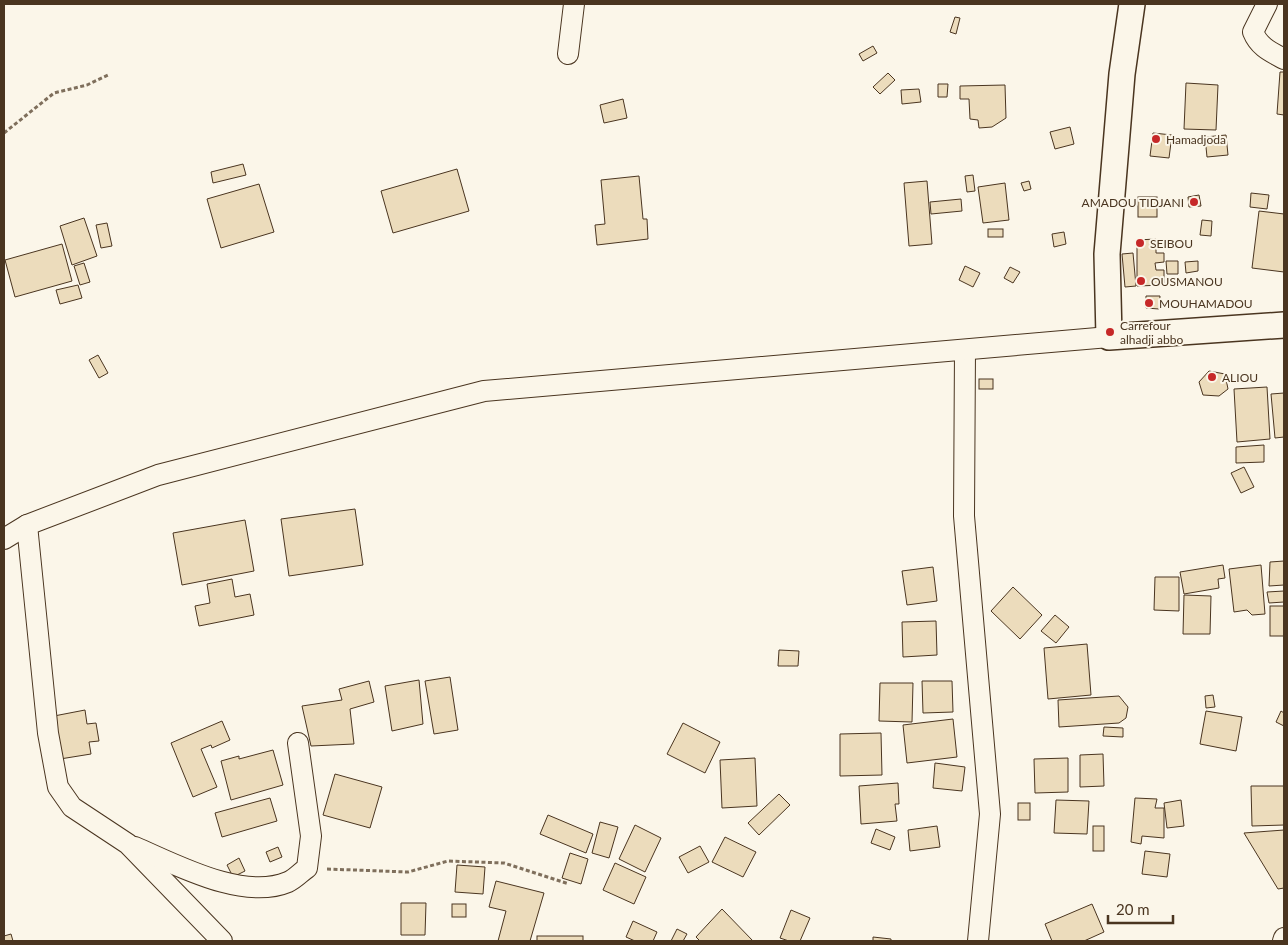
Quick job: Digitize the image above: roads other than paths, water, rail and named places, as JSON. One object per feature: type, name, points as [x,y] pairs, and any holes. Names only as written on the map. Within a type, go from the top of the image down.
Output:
[{"type":"street","points":[[568,54],[574,4]]},
{"type":"street","points":[[1109,337],[1107,254],[1122,74],[1132,4]]},
{"type":"street","points":[[1267,4],[1253,32],[1256,41],[1264,48],[1284,59]]},
{"type":"street","points":[[4,538],[27,526],[158,475],[484,391],[1109,337],[1284,325]]},
{"type":"street","points":[[965,350],[964,516],[990,814],[978,941]]},
{"type":"street","points":[[27,526],[48,733],[58,787],[72,807],[128,844],[208,878],[261,888],[289,882],[307,868],[311,836],[298,743]]},
{"type":"street","points":[[128,844],[222,941]]},
{"type":"place","name":"Hamadjoda","points":[[1156,139]]},
{"type":"place","name":"AMADOU TIDJANI","points":[[1194,202]]},
{"type":"place","name":"SEIBOU","points":[[1140,243]]},
{"type":"place","name":"OUSMANOU","points":[[1141,281]]},
{"type":"place","name":"MOUHAMADOU","points":[[1149,303]]},
{"type":"place","name":"Carrefour alhadji abbo","points":[[1110,332]]},
{"type":"place","name":"ALIOU","points":[[1212,377]]}]
